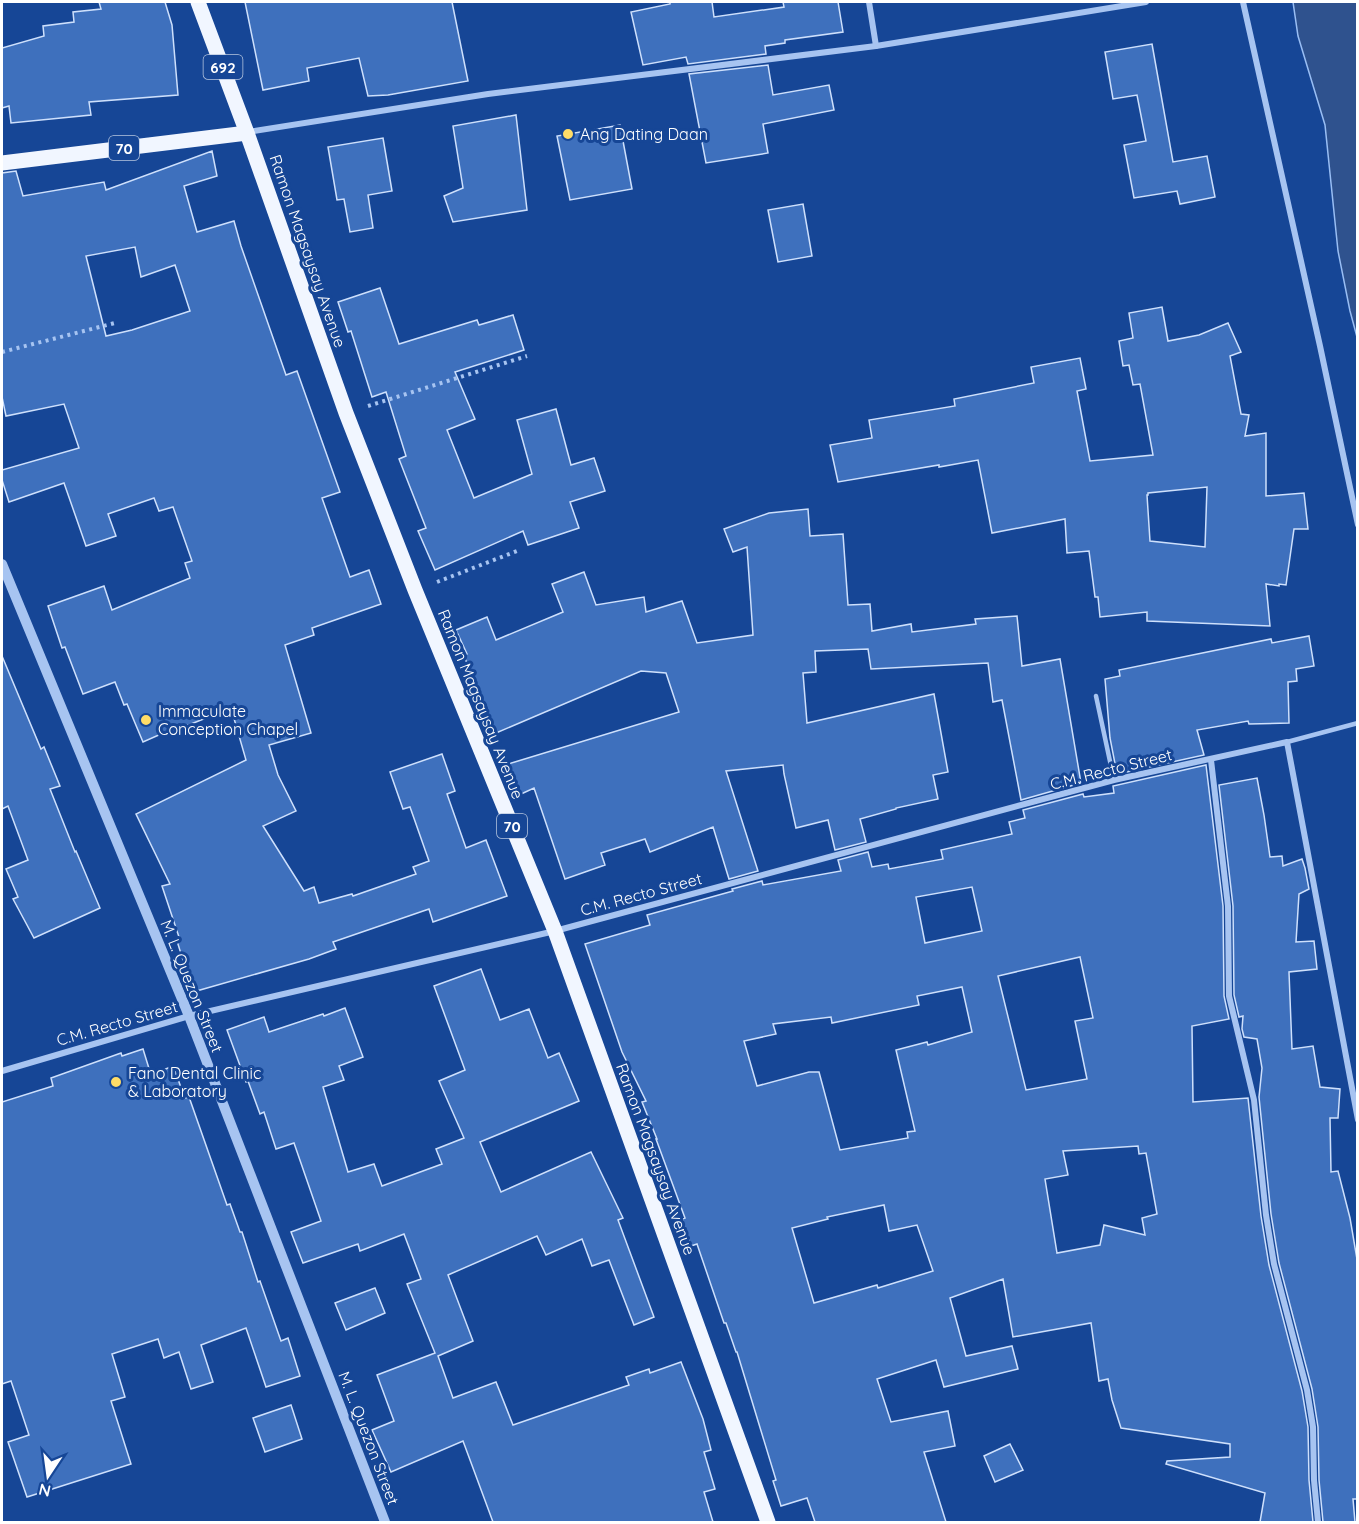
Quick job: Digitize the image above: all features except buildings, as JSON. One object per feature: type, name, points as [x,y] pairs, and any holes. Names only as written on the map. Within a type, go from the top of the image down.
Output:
[{"type":"main road","name":"Ramon Magsaysay Avenue","points":[[198,2],[346,412],[415,590],[555,931],[768,1522]]},
{"type":"main road","name":"70","points":[[2,163],[247,133]]},
{"type":"street","points":[[869,2],[876,46]]},
{"type":"street","points":[[247,133],[488,94],[876,46],[1146,2]]},
{"type":"street","points":[[1243,2],[1358,525]]},
{"type":"street","name":"M. L. Quezon Street","points":[[2,564],[189,1016],[385,1522]]},
{"type":"street","points":[[1287,742],[1358,1120]]},
{"type":"street","name":"C.M. Recto Street","points":[[2,1071],[189,1016],[555,931],[1114,780],[1287,742]]},
{"type":"street","points":[[1211,760],[1228,906],[1229,996],[1254,1100],[1266,1215],[1274,1264],[1307,1390],[1313,1427],[1318,1522]]},
{"type":"lane","points":[[1096,696],[1114,780]]},
{"type":"lane","points":[[1287,742],[1358,723]]},
{"type":"path","points":[[2,352],[115,323]]},
{"type":"path","points":[[346,412],[527,356]]},
{"type":"path","points":[[415,590],[517,551]]},
{"type":"water","points":[[1293,2],[1357,2],[1357,337],[1338,251],[1325,125],[1298,36]]},
{"type":"place","name":"Ang Dating Daan","points":[[568,134]]},
{"type":"place","name":"Immaculate Conception Chapel","points":[[146,720]]},
{"type":"place","name":"Fano Dental Clinic & Laboratory","points":[[116,1082]]}]
